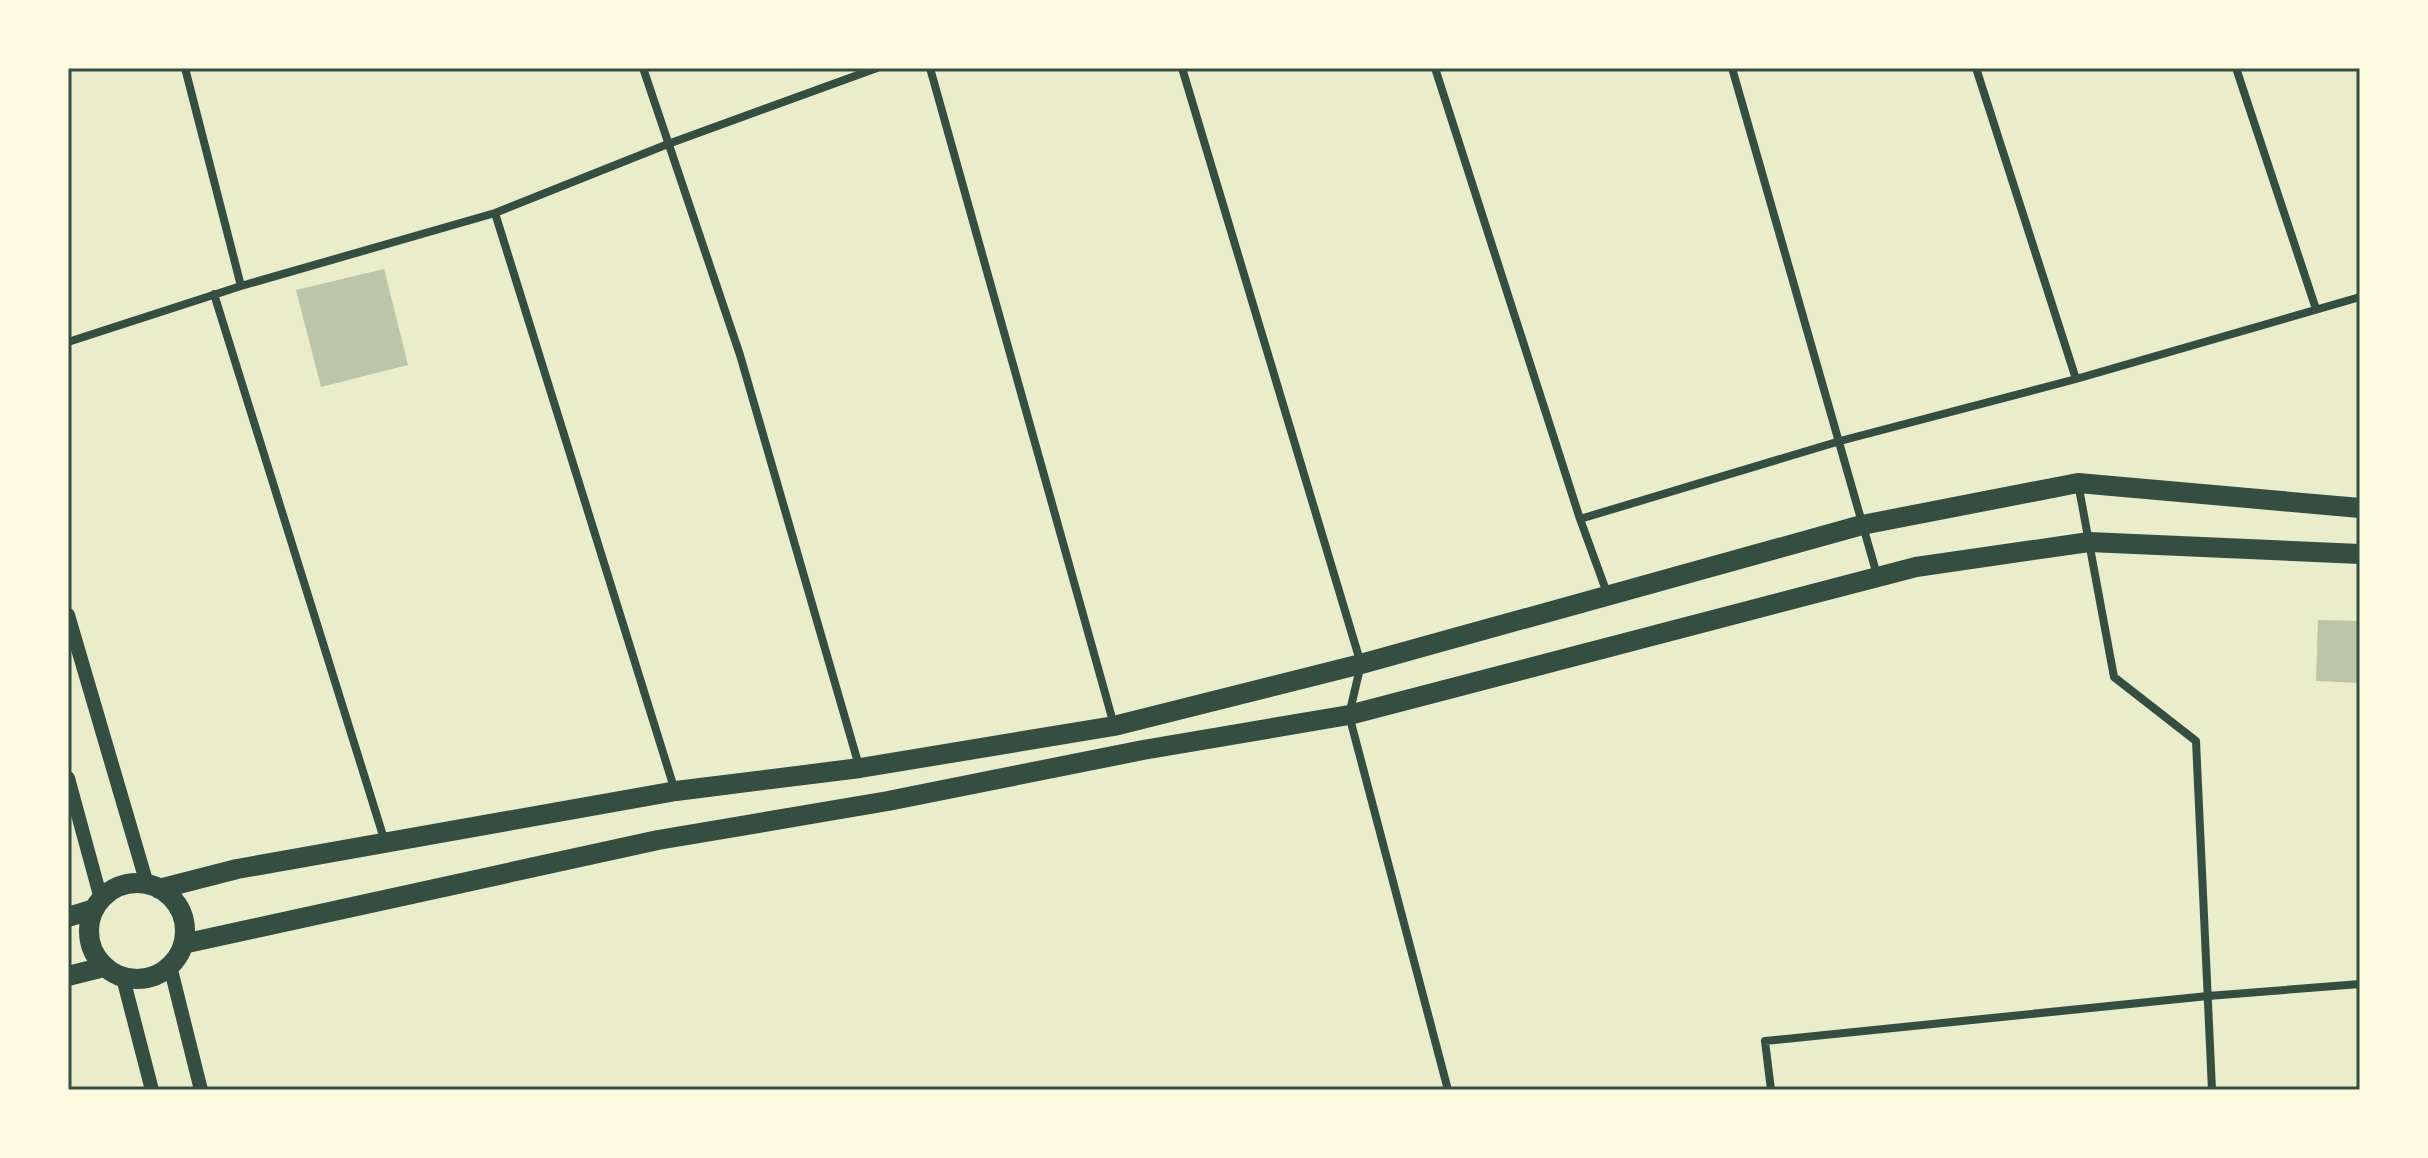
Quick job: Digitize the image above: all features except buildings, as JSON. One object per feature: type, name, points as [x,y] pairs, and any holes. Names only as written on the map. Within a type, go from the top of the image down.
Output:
[{"type":"main road","points":[[68,917],[97,904],[110,891],[122,885],[153,886],[676,791],[860,768],[1114,726],[1361,664],[1862,525],[2078,483],[2360,508]]},
{"type":"main road","points":[[183,944],[658,840],[888,801],[1143,750],[1349,715],[1916,567],[2089,542],[2360,554]]},
{"type":"main road","points":[[97,904],[90,921],[90,945],[95,956],[104,967],[123,978],[148,978],[170,966],[183,944],[185,931],[178,906],[170,896],[153,886]]},
{"type":"main road","points":[[68,976],[104,967]]},
{"type":"street","points":[[185,68],[241,286]]},
{"type":"street","points":[[643,68],[740,355],[860,768]]},
{"type":"street","points":[[68,342],[214,294],[495,213],[668,144],[877,68]]},
{"type":"street","points":[[930,68],[1114,726]]},
{"type":"street","points":[[1182,68],[1361,664],[1349,715],[1448,1090]]},
{"type":"street","points":[[1435,68],[1607,594]]},
{"type":"street","points":[[1732,68],[1878,577]]},
{"type":"street","points":[[1976,68],[2076,379]]},
{"type":"street","points":[[2236,68],[2316,309]]},
{"type":"street","points":[[495,213],[676,791]]},
{"type":"street","points":[[214,294],[385,842]]},
{"type":"street","points":[[1580,519],[1840,441],[2076,379],[2360,297]]},
{"type":"street","points":[[2078,483],[2114,677],[2196,741],[2212,1090]]},
{"type":"street","points":[[68,615],[153,886]]},
{"type":"street","points":[[68,778],[97,904]]},
{"type":"street","points":[[170,966],[201,1090]]},
{"type":"street","points":[[123,978],[152,1090]]},
{"type":"street","points":[[1771,1090],[1765,1041],[2208,996],[2360,984]]}]
